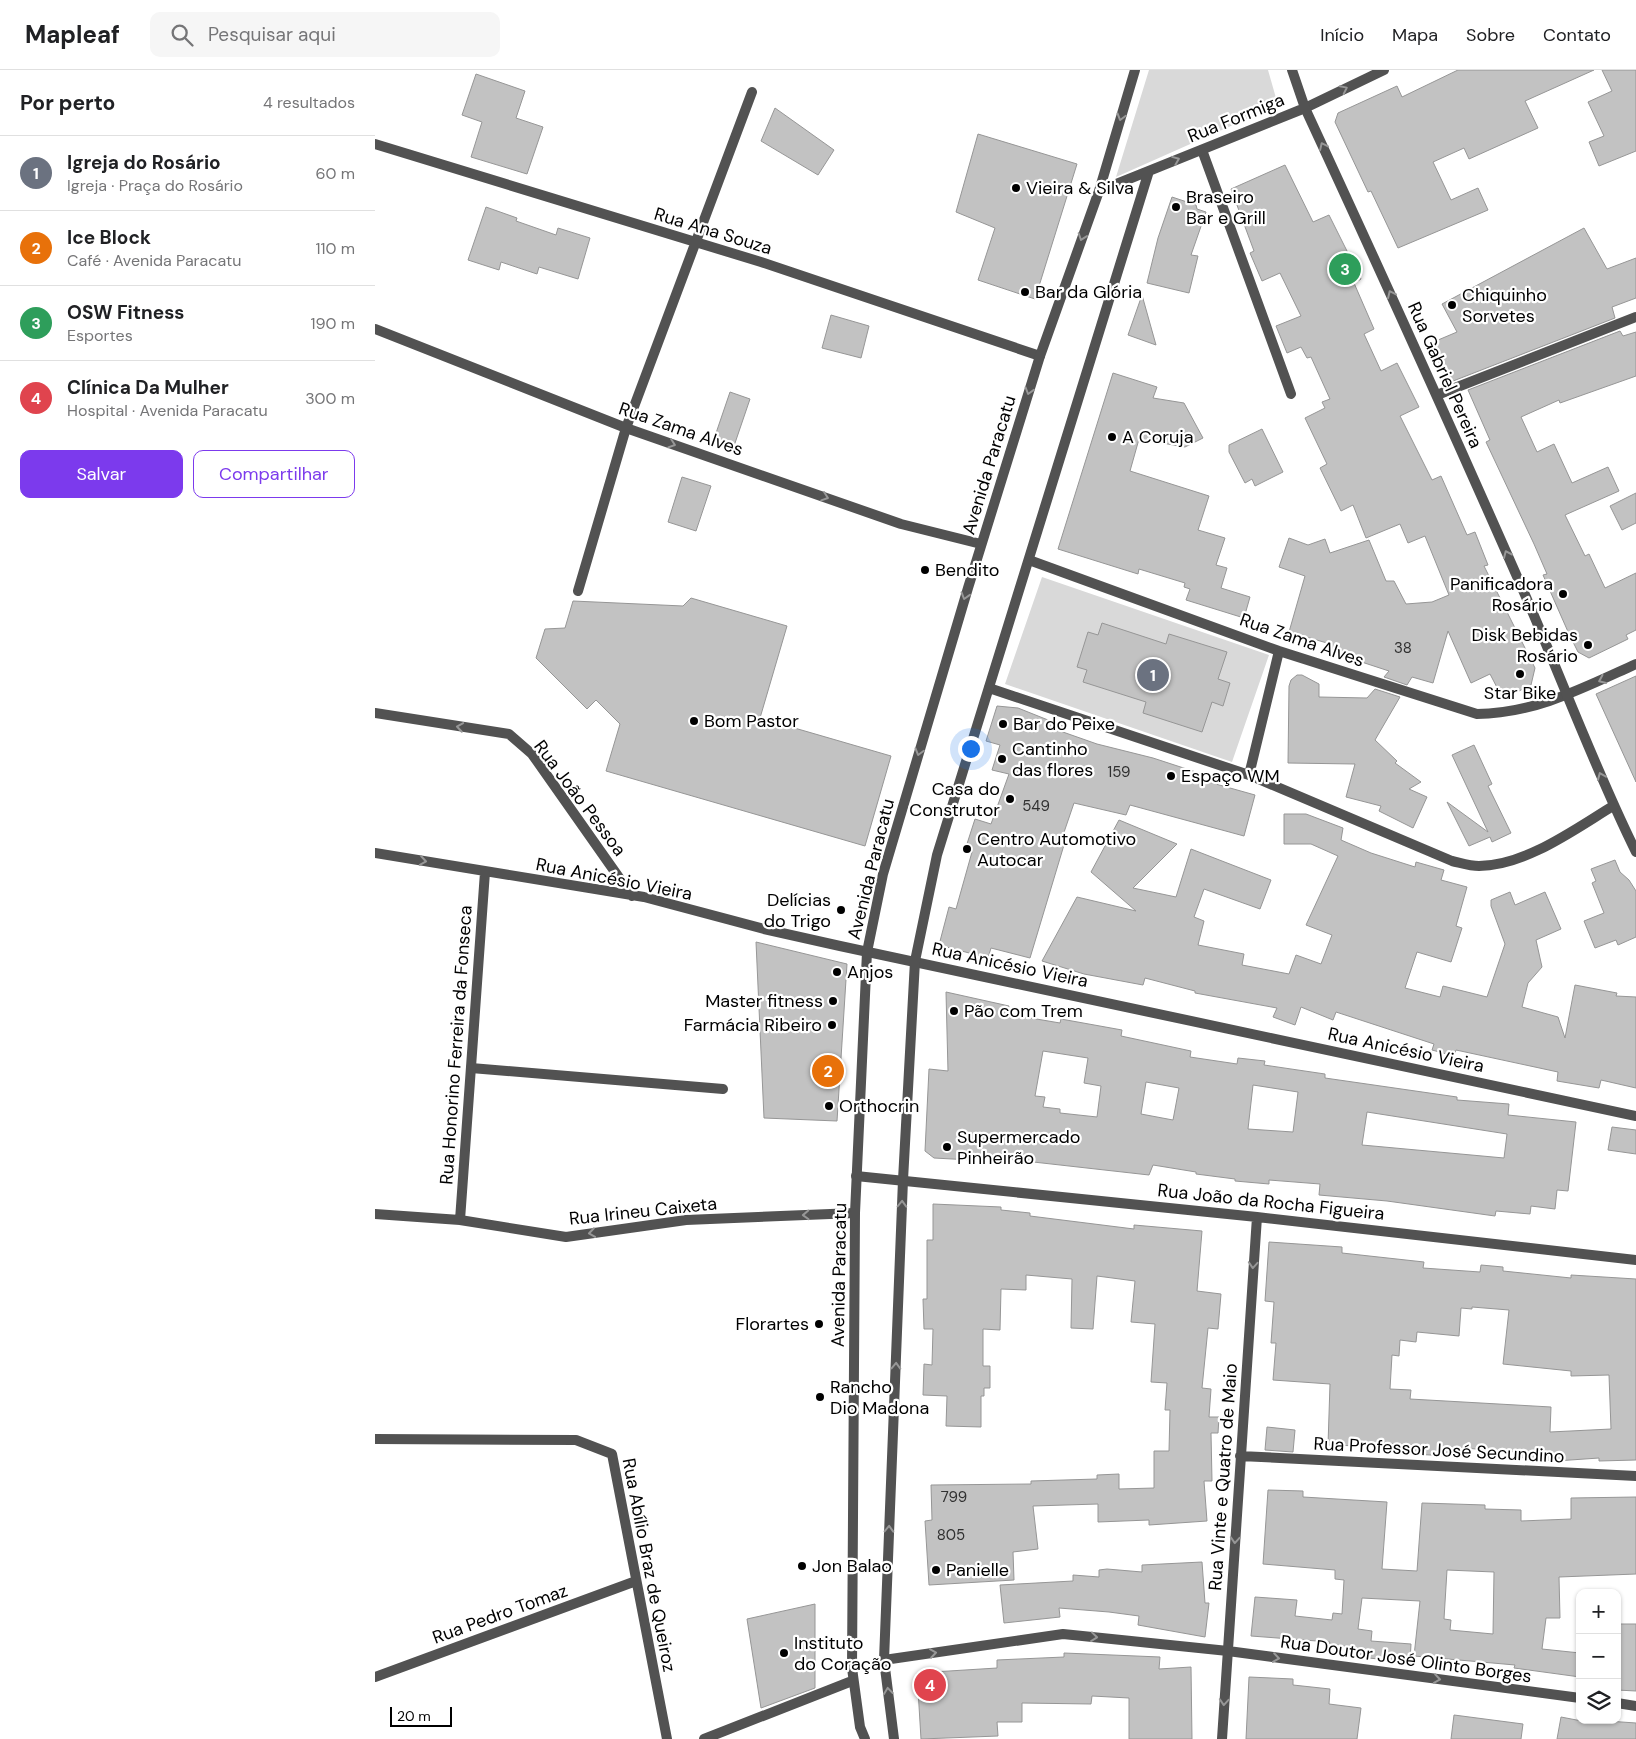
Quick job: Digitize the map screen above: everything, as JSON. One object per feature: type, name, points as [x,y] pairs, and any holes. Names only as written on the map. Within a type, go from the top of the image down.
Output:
[{"type":"street","name":"Avenida Paracatu","points":[[865,1739],[860,1727],[852,1681],[855,1214],[867,952],[883,874],[981,544],[1040,356],[1099,191],[1135,70]]},
{"type":"street","name":"Rua Gabriel Pereira","points":[[1292,70],[1305,108],[1437,395],[1569,695],[1613,806],[1636,852]]},
{"type":"street","name":"Rua Formiga","points":[[1099,191],[1305,108],[1384,70]]},
{"type":"street","points":[[578,591],[626,428],[752,92]]},
{"type":"street","name":"Rua Ana Souza","points":[[375,144],[771,265],[1040,356]]},
{"type":"street","points":[[1202,150],[1291,394]]},
{"type":"street","points":[[894,1739],[884,1660],[903,1180],[915,961],[937,856],[1029,560],[1052,477],[1149,171]]},
{"type":"street","points":[[1437,395],[1636,317]]},
{"type":"street","name":"Rua Zama Alves","points":[[375,330],[626,428],[901,524],[981,544]]},
{"type":"street","name":"Rua Zama Alves","points":[[1029,560],[1279,651],[1477,714],[1521,710],[1569,695],[1636,664]]},
{"type":"street","points":[[1249,775],[1279,651]]},
{"type":"street","points":[[989,688],[1249,775],[1452,861],[1479,866],[1503,862],[1546,846],[1613,806]]},
{"type":"street","name":"Rua João Pessoa","points":[[375,713],[509,734],[532,754],[632,896]]},
{"type":"street","name":"Rua Anicésio Vieira","points":[[375,854],[632,896],[764,929],[867,952],[1636,1116]]},
{"type":"street","name":"Rua Honorino Ferreira da Fonseca","points":[[460,1220],[485,872]]},
{"type":"street","points":[[471,1068],[723,1089]]},
{"type":"street","name":"Rua João da Rocha Figueira","points":[[856,1176],[1257,1217],[1636,1260]]},
{"type":"street","name":"Rua Irineu Caixeta","points":[[375,1214],[460,1220],[566,1237],[686,1220],[855,1214]]},
{"type":"street","name":"Rua Vinte e Quatro de Maio","points":[[1222,1739],[1257,1217]]},
{"type":"street","name":"Rua Abílio Braz de Queiroz","points":[[375,1439],[576,1440],[612,1454],[667,1739]]},
{"type":"street","name":"Rua Professor José Secundino","points":[[1240,1456],[1636,1476]]},
{"type":"street","name":"Rua Pedro Tomaz","points":[[375,1677],[636,1581]]},
{"type":"street","name":"Rua Doutor José Olinto Borges","points":[[884,1660],[1063,1634],[1228,1651],[1576,1697]]},
{"type":"street","points":[[704,1739],[852,1681]]},
{"type":"street","points":[[1621,1704],[1636,1706]]},
{"type":"shaded area","points":[[1149,70],[1268,70],[1278,105],[1116,177]]},
{"type":"shaded area","points":[[1042,577],[1269,655],[1232,762],[1005,684]]},
{"type":"building","points":[[1458,70],[1594,70],[1525,101],[1538,128],[1469,159],[1464,148],[1433,162],[1451,200],[1478,188],[1488,210],[1398,248],[1371,191],[1368,192],[1335,122],[1338,113],[1397,86],[1402,97]]},
{"type":"building","points":[[1602,70],[1636,70],[1636,151],[1599,166],[1589,142],[1604,136],[1588,102],[1612,91]]},
{"type":"building","points":[[476,74],[525,91],[516,118],[543,127],[527,174],[471,157],[482,122],[462,115]]},
{"type":"building","points":[[775,108],[834,150],[818,175],[761,141]]},
{"type":"building","name":"Vieira & Silva","points":[[978,134],[1077,164],[1035,299],[978,280],[995,228],[956,212]]},
{"type":"building","points":[[1285,165],[1313,222],[1329,215],[1361,279],[1354,283],[1374,329],[1364,334],[1381,371],[1397,363],[1419,407],[1400,416],[1432,480],[1441,476],[1467,535],[1475,532],[1488,565],[1484,566],[1535,668],[1531,685],[1503,699],[1490,674],[1471,683],[1448,631],[1433,683],[1412,677],[1407,685],[1384,677],[1389,671],[1325,650],[1327,643],[1289,632],[1305,576],[1279,567],[1289,538],[1308,545],[1325,539],[1330,553],[1369,540],[1386,581],[1394,581],[1406,604],[1432,602],[1449,595],[1425,536],[1408,543],[1400,524],[1366,538],[1353,505],[1341,511],[1320,468],[1327,464],[1305,418],[1325,408],[1322,402],[1330,399],[1311,357],[1307,358],[1301,347],[1287,353],[1276,326],[1301,316],[1280,273],[1262,281],[1250,253],[1254,251],[1231,189]]},
{"type":"building","points":[[1172,197],[1196,205],[1197,209],[1206,212],[1191,255],[1198,256],[1189,293],[1147,283],[1158,238]]},
{"type":"building","points":[[486,207],[517,218],[516,221],[556,235],[558,228],[590,238],[578,279],[539,267],[537,274],[501,262],[499,270],[468,260]]},
{"type":"building","points":[[1584,228],[1607,269],[1636,258],[1636,298],[1612,307],[1615,318],[1448,383],[1431,343],[1457,332],[1442,304]]},
{"type":"building","points":[[1142,295],[1156,345],[1128,335]]},
{"type":"building","points":[[831,315],[869,326],[861,358],[822,348]]},
{"type":"building","points":[[1620,331],[1623,336],[1636,332],[1636,376],[1560,403],[1559,400],[1521,417],[1537,452],[1554,444],[1572,483],[1608,467],[1619,491],[1565,515],[1585,556],[1589,554],[1605,588],[1636,573],[1636,630],[1626,635],[1628,639],[1589,658],[1578,652],[1569,634],[1543,575],[1547,574],[1486,442],[1490,440],[1468,390]]},
{"type":"building","points":[[1113,373],[1157,387],[1153,398],[1184,403],[1203,438],[1185,447],[1139,439],[1130,471],[1209,496],[1198,530],[1225,538],[1216,565],[1227,568],[1221,588],[1250,597],[1244,618],[1186,600],[1190,589],[1184,587],[1185,583],[1139,569],[1138,574],[1058,549]]},
{"type":"building","points":[[730,392],[750,399],[734,446],[714,439]]},
{"type":"building","points":[[1262,429],[1283,472],[1255,486],[1252,479],[1245,483],[1229,452],[1229,445]]},
{"type":"building","points":[[682,477],[711,486],[696,531],[668,522]]},
{"type":"building","points":[[1636,493],[1636,523],[1622,530],[1610,506]]},
{"type":"building","name":"Bom Pastor","points":[[691,598],[787,626],[760,718],[891,756],[865,846],[606,771],[620,724],[596,700],[587,709],[536,658],[545,629],[565,628],[573,601],[683,606]]},
{"type":"building","points":[[1102,623],[1166,644],[1169,634],[1227,652],[1218,679],[1230,683],[1223,706],[1212,702],[1202,732],[1143,713],[1146,702],[1083,682],[1087,670],[1077,667],[1088,632],[1098,635]]},
{"type":"building","points":[[1297,675],[1302,675],[1319,684],[1319,697],[1367,698],[1375,689],[1400,697],[1375,740],[1397,761],[1395,763],[1421,782],[1409,789],[1427,797],[1413,828],[1379,811],[1381,806],[1346,797],[1355,764],[1288,763],[1289,686],[1291,680]]},
{"type":"building","points":[[1636,676],[1636,782],[1596,694]]},
{"type":"building","points":[[997,706],[1018,708],[1063,726],[1060,731],[1097,744],[1153,758],[1202,774],[1198,779],[1255,795],[1244,836],[1130,805],[1126,815],[1074,803],[1060,844],[1064,845],[1030,958],[991,948],[988,958],[939,945],[949,907],[956,909],[972,852],[965,850],[975,819],[991,824],[1009,774],[992,770],[1000,745],[986,741]]},
{"type":"building","points":[[1474,745],[1492,784],[1488,786],[1511,833],[1492,842],[1490,837],[1469,846],[1447,802],[1488,832],[1452,755]]},
{"type":"building","points":[[1284,814],[1306,814],[1343,828],[1341,840],[1371,853],[1415,867],[1416,862],[1444,870],[1441,880],[1467,887],[1456,926],[1462,928],[1451,962],[1417,952],[1405,988],[1440,997],[1443,986],[1487,997],[1505,944],[1491,906],[1491,900],[1510,892],[1515,905],[1545,892],[1561,929],[1536,940],[1542,967],[1528,983],[1522,1007],[1558,1017],[1565,1038],[1575,985],[1617,993],[1616,996],[1636,997],[1636,1088],[1601,1080],[1599,1088],[1557,1081],[1558,1072],[1456,1050],[1454,1056],[1432,1050],[1434,1044],[1336,1012],[1333,1020],[1301,1007],[1295,1025],[1273,1017],[1277,1008],[1195,993],[1195,991],[1145,978],[1143,985],[1084,974],[1042,961],[1077,897],[1136,911],[1091,872],[1119,820],[1177,844],[1133,888],[1176,897],[1191,849],[1271,880],[1260,909],[1204,889],[1194,917],[1204,921],[1198,945],[1244,954],[1242,965],[1289,974],[1296,955],[1321,964],[1332,935],[1306,925],[1338,856],[1311,844],[1284,844]]},
{"type":"building","points":[[1615,860],[1620,872],[1629,880],[1636,891],[1636,937],[1618,945],[1616,940],[1595,948],[1584,921],[1604,913],[1592,883],[1596,881],[1591,869]]},
{"type":"building","points":[[756,942],[847,964],[837,1121],[764,1118]]},
{"type":"building","points":[[946,992],[1009,1006],[1007,1014],[1060,1023],[1061,1019],[1122,1030],[1121,1036],[1191,1051],[1190,1057],[1237,1064],[1238,1058],[1265,1061],[1264,1065],[1325,1074],[1325,1078],[1457,1097],[1457,1100],[1509,1104],[1508,1115],[1576,1122],[1568,1191],[1557,1190],[1555,1209],[1531,1206],[1530,1214],[1496,1211],[1495,1216],[1387,1201],[1319,1195],[1320,1184],[1269,1180],[1269,1184],[1235,1181],[1235,1179],[1196,1174],[1196,1172],[1153,1165],[1149,1175],[971,1155],[971,1160],[934,1158],[925,1151],[929,1069],[948,1071]],"holes":[[[1043,1051],[1088,1058],[1084,1083],[1101,1086],[1097,1117],[1060,1113],[1060,1109],[1043,1107],[1045,1097],[1035,1096]],[[1146,1082],[1179,1088],[1173,1120],[1141,1114]],[[1253,1085],[1298,1092],[1293,1132],[1248,1129]],[[1367,1112],[1507,1134],[1504,1158],[1362,1145]]]},
{"type":"building","points":[[1612,1127],[1636,1130],[1636,1154],[1608,1150]]},
{"type":"building","points":[[933,1204],[1001,1207],[1001,1210],[1030,1213],[1030,1216],[1134,1229],[1134,1225],[1202,1231],[1197,1291],[1221,1294],[1218,1329],[1208,1328],[1202,1388],[1211,1389],[1209,1417],[1219,1417],[1218,1433],[1211,1433],[1212,1481],[1204,1481],[1207,1521],[1149,1525],[1149,1520],[1098,1522],[1098,1504],[1033,1506],[1038,1549],[1013,1552],[1014,1580],[929,1585],[925,1521],[932,1520],[931,1485],[1031,1484],[1031,1481],[1097,1479],[1097,1475],[1119,1474],[1119,1489],[1154,1488],[1154,1451],[1169,1451],[1170,1410],[1165,1410],[1167,1383],[1151,1382],[1155,1324],[1131,1322],[1135,1281],[1097,1276],[1093,1329],[1071,1328],[1072,1279],[1026,1275],[1026,1290],[1001,1289],[1000,1330],[983,1329],[983,1366],[990,1366],[990,1388],[984,1388],[984,1396],[981,1396],[981,1427],[946,1426],[947,1396],[923,1395],[924,1364],[932,1365],[933,1329],[924,1329],[923,1299],[927,1299],[927,1240],[933,1240]]},
{"type":"building","points":[[1269,1242],[1342,1247],[1342,1253],[1424,1262],[1423,1268],[1480,1272],[1481,1265],[1503,1267],[1503,1271],[1571,1278],[1571,1275],[1636,1279],[1636,1460],[1599,1461],[1599,1458],[1556,1461],[1516,1457],[1517,1452],[1449,1447],[1448,1456],[1413,1454],[1413,1445],[1362,1442],[1362,1446],[1328,1445],[1330,1384],[1273,1380],[1276,1343],[1271,1343],[1274,1302],[1265,1301]],"holes":[[[1461,1308],[1509,1310],[1503,1364],[1571,1371],[1571,1376],[1609,1375],[1611,1429],[1550,1432],[1551,1407],[1410,1399],[1411,1390],[1390,1389],[1392,1355],[1399,1356],[1400,1340],[1416,1342],[1417,1332],[1459,1336]]]},
{"type":"building","points":[[1267,1427],[1295,1430],[1293,1452],[1265,1450]]},
{"type":"building","points":[[1268,1490],[1303,1491],[1303,1497],[1387,1502],[1382,1569],[1417,1571],[1422,1503],[1485,1505],[1485,1509],[1521,1510],[1521,1521],[1571,1519],[1571,1498],[1636,1497],[1636,1574],[1559,1577],[1560,1618],[1546,1618],[1542,1649],[1576,1653],[1576,1676],[1514,1668],[1515,1665],[1414,1656],[1420,1601],[1362,1598],[1358,1629],[1372,1631],[1371,1641],[1411,1644],[1410,1662],[1358,1657],[1359,1648],[1329,1644],[1330,1642],[1251,1636],[1255,1597],[1297,1600],[1295,1616],[1332,1620],[1333,1613],[1342,1614],[1344,1580],[1335,1579],[1335,1570],[1263,1564]],"holes":[[[1447,1570],[1494,1572],[1493,1634],[1450,1630],[1451,1620],[1444,1619]]]},
{"type":"building","points":[[1202,1562],[1205,1603],[1209,1603],[1205,1637],[1138,1625],[1139,1616],[1059,1608],[1060,1617],[1004,1623],[1000,1585],[1073,1581],[1073,1575],[1099,1577],[1099,1570],[1142,1572],[1142,1565]]},
{"type":"building","name":"Instituto do Coração","points":[[815,1604],[815,1688],[761,1708],[747,1619]]},
{"type":"building","points":[[1621,1624],[1636,1624],[1636,1691],[1621,1690]]},
{"type":"building","points":[[1064,1653],[1160,1657],[1159,1669],[1191,1667],[1192,1739],[1129,1739],[1129,1698],[1092,1696],[1091,1704],[1022,1703],[1022,1722],[997,1722],[998,1736],[921,1739],[917,1673],[997,1668],[997,1660],[1064,1657]]},
{"type":"building","points":[[1249,1677],[1293,1679],[1293,1685],[1330,1689],[1329,1704],[1361,1708],[1357,1739],[1246,1739]]},
{"type":"building","points":[[1454,1715],[1523,1724],[1521,1739],[1451,1739]]},
{"type":"building","points":[[1561,1717],[1576,1720],[1576,1724],[1636,1723],[1636,1739],[1557,1739]]},
{"type":"place","name":"Vieira & Silva","points":[[1016,188]]},
{"type":"place","name":"Braseiro Bar e Grill","points":[[1176,207]]},
{"type":"place","name":"OSW Fitness","points":[[1345,269]]},
{"type":"place","name":"Bar da Glória","points":[[1025,292]]},
{"type":"place","name":"Chiquinho Sorvetes","points":[[1452,305]]},
{"type":"place","name":"A Coruja","points":[[1112,437]]},
{"type":"place","name":"Bendito","points":[[925,570]]},
{"type":"place","name":"Panificadora Rosário","points":[[1563,594]]},
{"type":"place","name":"Disk Bebidas Rosário","points":[[1588,645]]},
{"type":"place","name":"Star Bike","points":[[1520,674]]},
{"type":"place","name":"Igreja do Rosário","points":[[1153,675]]},
{"type":"place","name":"Bom Pastor","points":[[694,721]]},
{"type":"place","name":"Bar do Peixe","points":[[1003,724]]},
{"type":"place","name":"Cantinho das flores","points":[[1002,759]]},
{"type":"place","name":"Espaço WM","points":[[1171,776]]},
{"type":"place","name":"Casa do Construtor","points":[[1010,799]]},
{"type":"place","name":"Centro Automotivo Autocar","points":[[967,849]]},
{"type":"place","name":"Delícias do Trigo","points":[[841,910]]},
{"type":"place","name":"Anjos","points":[[837,972]]},
{"type":"place","name":"Master fitness","points":[[833,1001]]},
{"type":"place","name":"Pão com Trem","points":[[954,1011]]},
{"type":"place","name":"Farmácia Ribeiro","points":[[832,1025]]},
{"type":"place","name":"Ice Block","points":[[828,1071]]},
{"type":"place","name":"Orthocrin","points":[[829,1106]]},
{"type":"place","name":"Supermercado Pinheirão","points":[[947,1147]]},
{"type":"place","name":"Florartes","points":[[819,1324]]},
{"type":"place","name":"Rancho Dio Madona","points":[[820,1397]]},
{"type":"place","name":"Jon Balao","points":[[802,1566]]},
{"type":"place","name":"Panielle","points":[[936,1570]]},
{"type":"place","name":"Instituto do Coração","points":[[784,1653]]},
{"type":"place","name":"Clínica Da Mulher","points":[[930,1685]]}]
